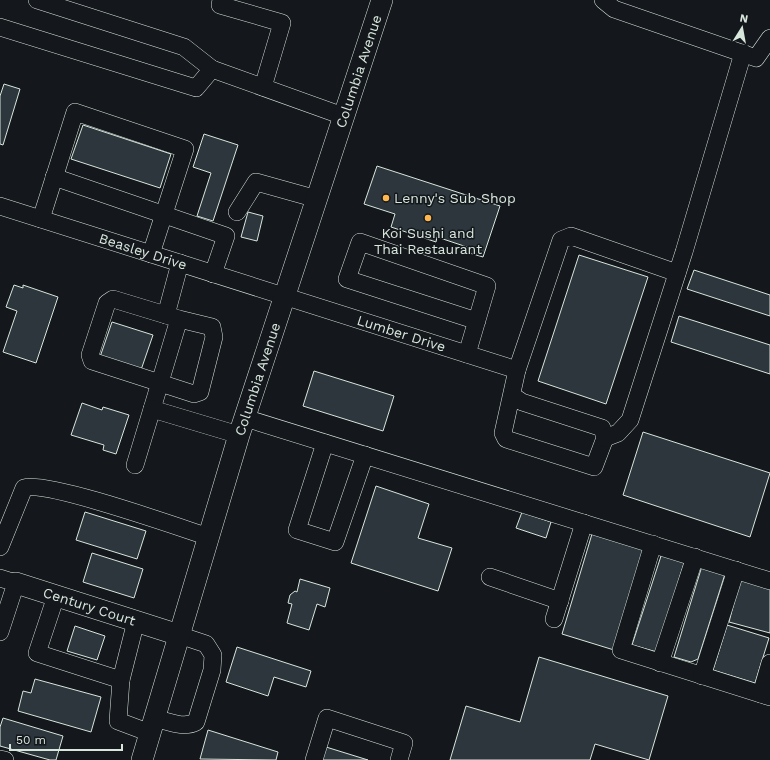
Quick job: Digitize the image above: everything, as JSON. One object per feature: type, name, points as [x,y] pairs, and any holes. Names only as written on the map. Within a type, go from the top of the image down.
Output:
[{"type":"main road","name":"Columbia Avenue","points":[[142,760],[242,426],[286,296],[343,116],[382,0]]},
{"type":"main road","name":"Century Court","points":[[8,581],[179,635]]},
{"type":"street","points":[[37,0],[184,47],[212,68],[343,116]]},
{"type":"street","points":[[221,0],[220,5],[282,23],[262,87]]},
{"type":"street","points":[[603,0],[614,9],[756,58],[770,38]]},
{"type":"street","points":[[0,28],[196,88],[212,68]]},
{"type":"street","points":[[513,396],[522,402],[604,433],[618,433],[630,420],[677,273],[743,53]]},
{"type":"street","points":[[41,219],[75,112],[185,149],[152,254]]},
{"type":"street","points":[[54,177],[226,236]]},
{"type":"street","points":[[214,274],[226,236],[235,215],[256,182],[317,199]]},
{"type":"street","name":"Beasley Drive","points":[[0,206],[286,296]]},
{"type":"street","points":[[604,433],[594,467],[506,439],[503,432],[513,396],[512,390],[517,370],[561,240],[571,236],[677,273]]},
{"type":"street","points":[[467,354],[477,321],[487,286],[360,242],[347,279],[477,321]]},
{"type":"street","points":[[135,465],[160,384],[180,263]]},
{"type":"street","name":"Lumber Drive","points":[[286,296],[517,370]]},
{"type":"street","points":[[113,299],[172,317],[212,327],[214,337],[200,392],[194,394],[92,361],[90,354],[106,303],[113,299]]},
{"type":"street","points":[[152,408],[326,443],[770,581]]},
{"type":"street","points":[[326,443],[297,530],[335,542],[365,455]]},
{"type":"street","points":[[0,547],[24,488],[30,486],[48,489],[122,509],[209,537]]},
{"type":"street","points":[[554,619],[584,523]]},
{"type":"street","points":[[653,544],[621,650],[765,696],[770,663]]},
{"type":"street","points":[[660,662],[695,557]]},
{"type":"street","points":[[702,676],[736,570]]},
{"type":"street","points":[[490,577],[560,601]]},
{"type":"street","points":[[0,632],[8,581]]},
{"type":"street","points":[[56,596],[37,653],[120,680]]},
{"type":"street","points":[[136,621],[120,680],[118,721],[152,726],[190,725],[196,722],[212,670],[213,655],[206,644],[179,635]]},
{"type":"street","points":[[314,760],[327,718],[404,743],[399,760]]},
{"type":"street","points":[[0,758],[5,760]]},
{"type":"building","points":[[4,84],[20,89],[3,145],[0,144],[0,96]]},
{"type":"building","points":[[83,125],[171,154],[160,188],[71,159]]},
{"type":"building","points":[[204,134],[238,145],[213,221],[197,216],[211,173],[193,167]]},
{"type":"building","points":[[377,166],[500,206],[483,257],[466,252],[467,247],[437,237],[436,242],[391,227],[395,214],[364,204]]},
{"type":"building","points":[[248,212],[263,216],[257,241],[241,237]]},
{"type":"building","points":[[579,255],[648,277],[606,404],[538,381]]},
{"type":"building","points":[[694,270],[770,295],[770,316],[687,289]]},
{"type":"building","points":[[14,285],[23,288],[23,285],[58,297],[36,363],[3,352],[17,311],[6,307]]},
{"type":"building","points":[[679,316],[770,345],[770,374],[671,342]]},
{"type":"building","points":[[112,322],[153,335],[141,370],[100,357]]},
{"type":"building","points":[[314,371],[394,396],[383,431],[303,406]]},
{"type":"building","points":[[82,403],[102,410],[103,407],[129,415],[116,454],[103,450],[104,445],[71,435]]},
{"type":"building","points":[[643,432],[770,473],[750,537],[623,495]]},
{"type":"building","points":[[376,486],[429,504],[418,538],[452,548],[438,591],[351,563]]},
{"type":"building","points":[[85,512],[146,531],[137,559],[76,540]]},
{"type":"building","points":[[522,512],[551,522],[546,538],[516,528]]},
{"type":"building","points":[[592,534],[644,549],[614,650],[562,634]]},
{"type":"building","points":[[92,553],[143,569],[134,598],[83,582]]},
{"type":"building","points":[[662,553],[685,560],[657,652],[632,645]]},
{"type":"building","points":[[702,566],[725,574],[698,659],[691,662],[674,657]]},
{"type":"building","points":[[300,579],[330,588],[325,607],[317,604],[309,630],[287,623],[292,604],[288,603],[290,595],[295,591],[297,592]]},
{"type":"building","points":[[740,579],[770,587],[770,633],[729,622]]},
{"type":"building","points":[[727,625],[769,638],[755,683],[713,670]]},
{"type":"building","points":[[75,626],[105,636],[97,660],[67,651]]},
{"type":"building","points":[[237,647],[311,671],[306,687],[274,677],[268,696],[226,682]]},
{"type":"building","points":[[539,657],[668,696],[649,760],[595,744],[590,760],[450,760],[466,706],[520,722]]},
{"type":"building","points":[[35,679],[101,697],[91,732],[18,711],[23,691],[31,693]]},
{"type":"building","points":[[3,718],[63,736],[56,760],[50,760],[0,746],[0,727]]},
{"type":"building","points":[[208,730],[278,752],[276,760],[200,759]]},
{"type":"building","points":[[326,747],[368,760],[322,760]]},
{"type":"place","name":"Lenny's Sub Shop","points":[[386,198]]},
{"type":"place","name":"Koi Sushi and Thai Restaurant","points":[[428,218]]}]
